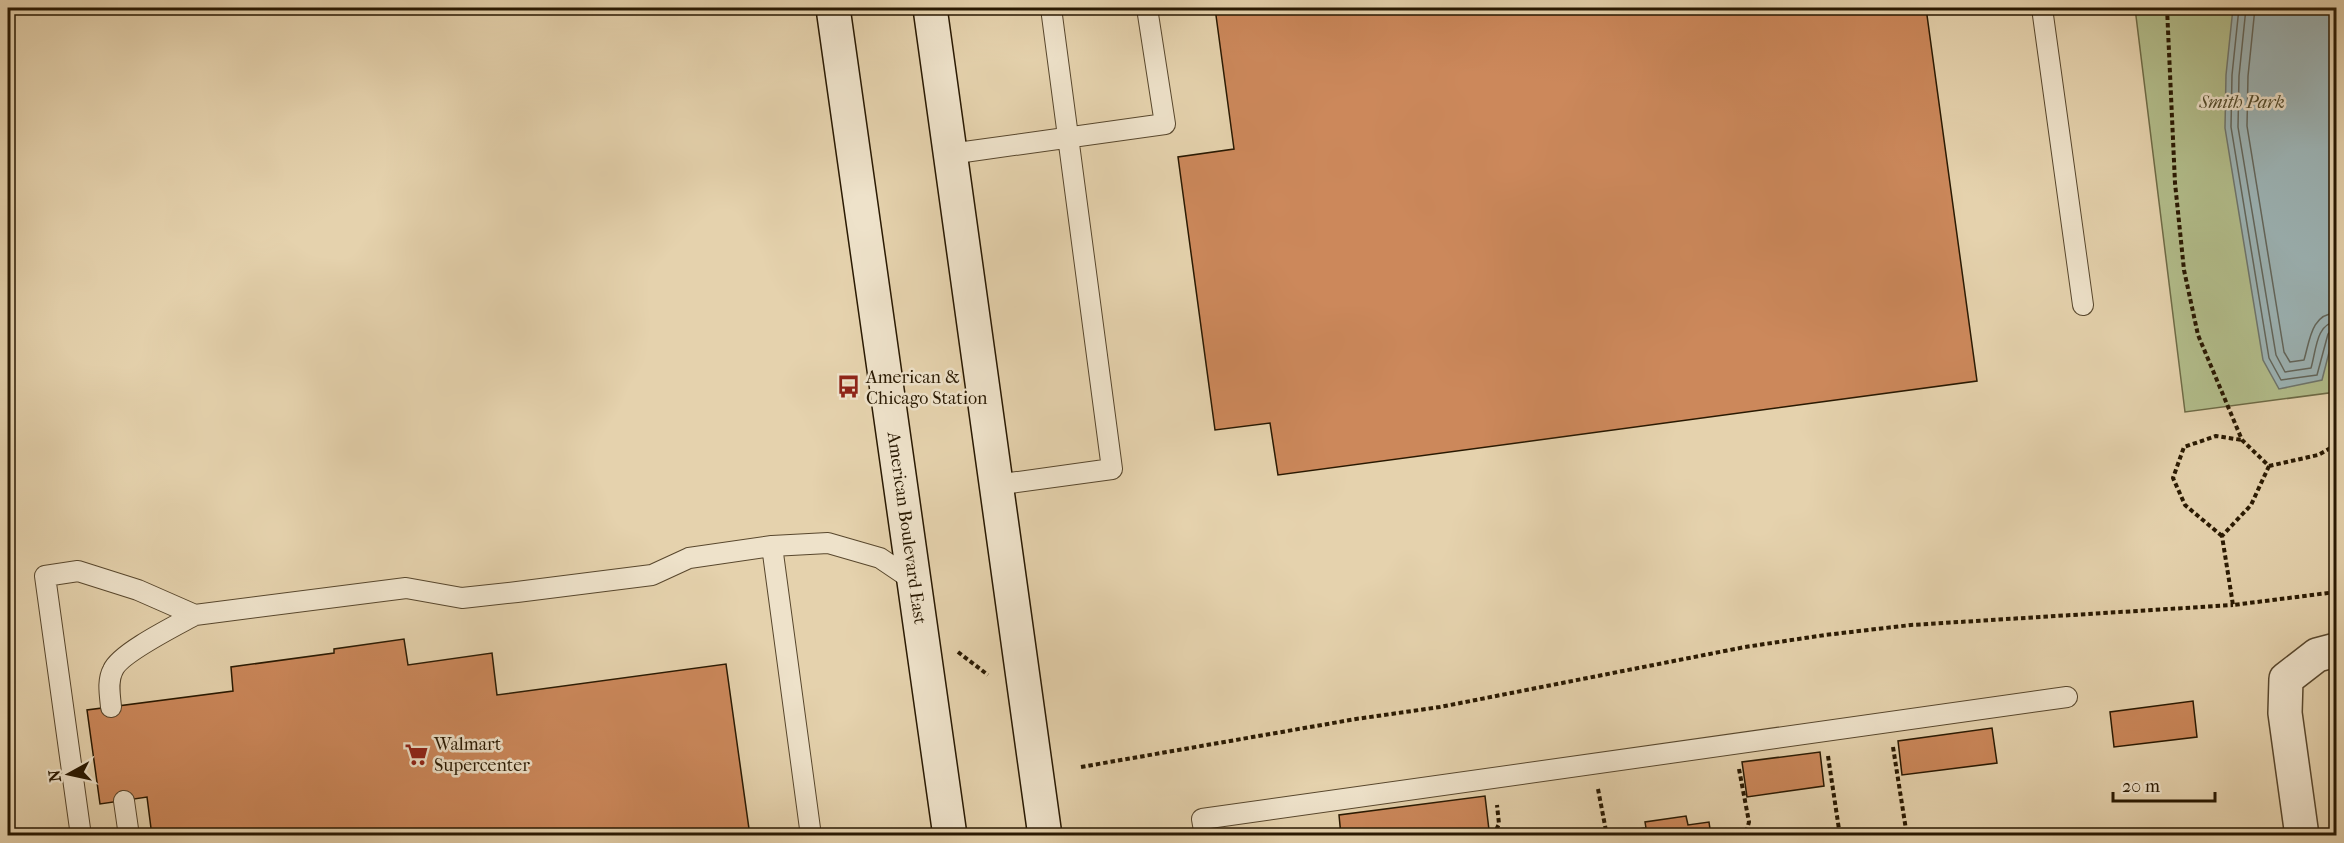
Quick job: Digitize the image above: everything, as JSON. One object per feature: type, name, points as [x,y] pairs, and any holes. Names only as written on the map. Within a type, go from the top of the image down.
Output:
[{"type":"main road","points":[[815,8],[840,53]]},
{"type":"main road","name":"American Boulevard East","points":[[833,8],[950,836]]},
{"type":"main road","points":[[930,8],[1045,836]]},
{"type":"main road","points":[[2302,836],[2284,713],[2286,679],[2317,655],[2337,650]]},
{"type":"lane","points":[[996,484],[1112,469],[1051,8]]},
{"type":"lane","points":[[950,154],[1165,124],[1147,8]]},
{"type":"lane","points":[[2042,8],[2083,305]]},
{"type":"lane","points":[[111,707],[109,687],[113,669],[130,653],[195,615],[406,588],[462,598],[506,593],[652,575],[689,558],[772,546],[828,543],[880,558],[914,581]]},
{"type":"lane","points":[[772,546],[811,836]]},
{"type":"lane","points":[[81,836],[45,576],[78,571],[138,590],[195,615]]},
{"type":"lane","points":[[1204,836],[1202,819],[2067,697]]},
{"type":"lane","points":[[124,801],[129,836]]},
{"type":"path","points":[[2167,8],[2175,183],[2184,270],[2198,335],[2242,440],[2269,466]]},
{"type":"path","points":[[2233,605],[2222,536],[2185,505],[2173,478],[2184,447],[2216,436],[2242,440]]},
{"type":"path","points":[[2269,466],[2319,455],[2337,445]]},
{"type":"path","points":[[2222,536],[2251,505],[2269,466]]},
{"type":"path","points":[[1081,767],[1356,719],[1440,707],[1745,647],[1825,635],[1911,625],[2233,605],[2337,592]]},
{"type":"path","points":[[955,650],[989,676]]},
{"type":"path","points":[[1889,721],[1907,836]]},
{"type":"path","points":[[1824,730],[1840,836]]},
{"type":"path","points":[[1734,743],[1749,822],[1745,836]]},
{"type":"path","points":[[1592,763],[1607,836]]},
{"type":"green space","name":"Smith Park","points":[[2135,8],[2336,8],[2336,392],[2185,412]]},
{"type":"water","points":[[2233,8],[2336,8],[2336,325],[2322,380],[2279,389],[2263,360],[2225,128],[2226,75]]},
{"type":"building","points":[[1215,8],[1926,8],[1977,381],[1278,475],[1270,423],[1215,430],[1178,157],[1234,149]]},
{"type":"building","name":"Walmart Supercenter","points":[[404,639],[408,665],[492,653],[497,695],[726,664],[750,836],[152,836],[147,797],[100,804],[87,710],[233,691],[231,667],[334,653],[334,649]]},
{"type":"building","points":[[2193,701],[2197,737],[2114,747],[2110,712]]},
{"type":"building","points":[[1992,728],[1997,763],[1902,775],[1898,741]]},
{"type":"building","points":[[1820,752],[1824,786],[1747,797],[1742,762]]},
{"type":"building","points":[[1485,796],[1489,830],[1447,836],[1341,836],[1339,815]]},
{"type":"building","points":[[1686,816],[1688,825],[1709,822],[1711,836],[1623,836],[1623,831],[1646,828],[1645,822]]},
{"type":"place","name":"American & Chicago Station","points":[[848,387]]},
{"type":"place","name":"Walmart Supercenter","points":[[416,754]]}]
